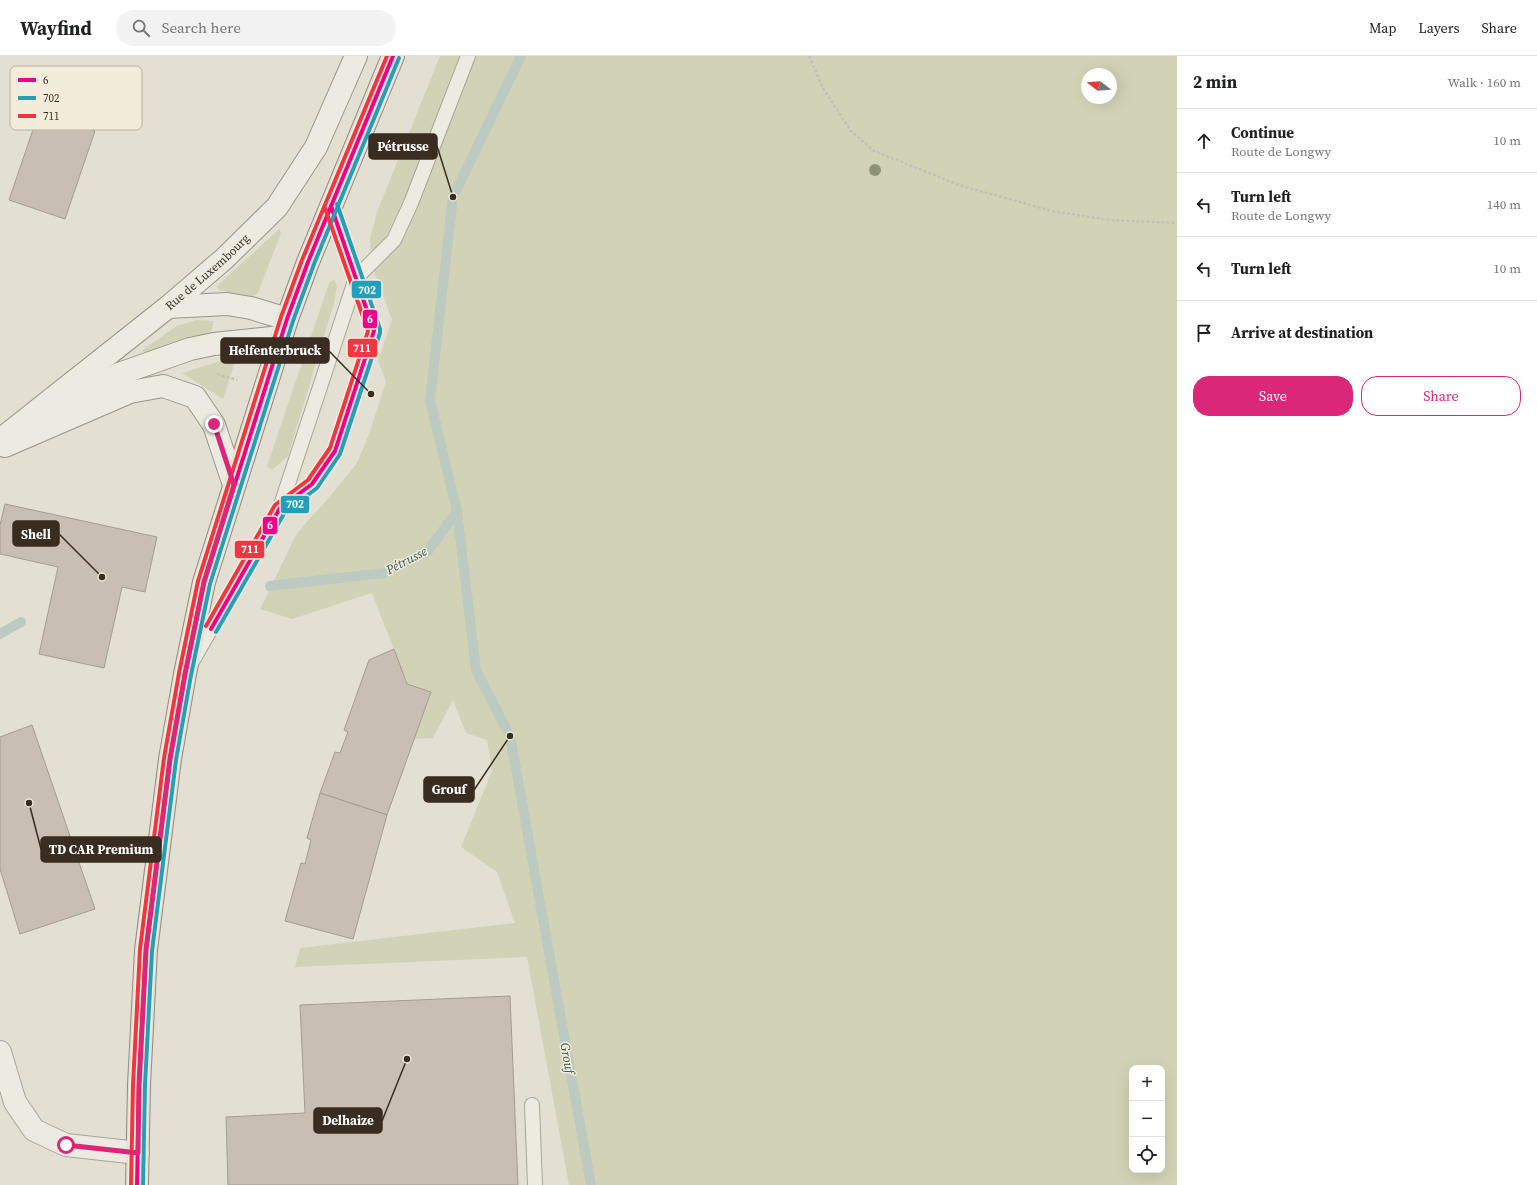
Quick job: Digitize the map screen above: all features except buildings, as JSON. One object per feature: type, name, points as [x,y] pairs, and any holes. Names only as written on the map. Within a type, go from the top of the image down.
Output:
[{"type":"main road","name":"Rue de Luxembourg","points":[[0,440],[168,307],[224,259],[278,207],[316,147],[356,56]]},
{"type":"main road","points":[[137,1185],[139,1085],[146,950],[170,759],[185,674],[204,582],[284,328],[308,262],[392,56]]},
{"type":"main road","points":[[168,307],[228,304],[251,308],[284,328]]},
{"type":"main road","points":[[0,445],[119,374],[190,349],[284,328]]},
{"type":"main road","points":[[0,448],[130,392],[163,386],[196,397],[214,424],[234,485]]},
{"type":"main road","points":[[0,1052],[15,1102],[34,1130],[66,1145],[138,1153]]},
{"type":"lane","points":[[185,674],[280,508],[356,278],[394,240],[411,203],[468,56]]},
{"type":"lane","points":[[280,508],[312,484],[335,452],[374,331],[331,206]]},
{"type":"lane","points":[[532,1105],[535,1185]]},
{"type":"path","points":[[808,56],[823,88],[852,131],[874,151],[962,186],[1052,211],[1109,220],[1177,223]]},
{"type":"green space","points":[[440,56],[1177,56],[1177,1185],[569,1185],[527,957],[295,967],[300,948],[515,923],[497,872],[461,847],[492,771],[487,740],[466,733],[453,700],[433,738],[414,739],[431,692],[407,684],[372,593],[292,619],[260,609],[297,533],[357,463],[369,434],[386,382],[378,360],[392,320],[371,263],[370,237],[377,212]]},
{"type":"green space","points":[[279,229],[281,233],[258,293],[250,297],[219,290],[216,287]]},
{"type":"green space","points":[[334,280],[337,286],[334,303],[288,456],[272,470],[267,466],[329,283]]},
{"type":"green space","points":[[196,320],[214,321],[211,332],[145,354],[142,350],[177,326]]},
{"type":"green space","points":[[237,356],[223,399],[182,373]]},
{"type":"waterway","name":"Grouf","points":[[521,56],[453,197],[430,400],[457,511],[476,670],[510,736],[591,1185]]},
{"type":"waterway","name":"Pétrusse","points":[[270,586],[384,573],[428,551],[457,511]]},
{"type":"waterway","name":"Pétrusse","points":[[0,634],[21,622]]},
{"type":"transit line","name":"711","points":[[131,1185],[133,1085],[140,949],[164,758],[179,673],[198,581],[281,317],[302,260],[387,56]]},
{"type":"transit line","name":"6","points":[[137,1185],[139,1085],[146,950],[170,759],[185,674],[204,582],[287,319],[308,262],[393,56]]},
{"type":"transit line","name":"702","points":[[143,1185],[145,1085],[152,951],[176,760],[191,675],[210,584],[293,321],[314,264],[399,58]]},
{"type":"transit line","name":"702","points":[[216,632],[285,512],[317,488],[340,454],[380,333],[380,329],[337,204]]},
{"type":"transit line","name":"6","points":[[211,629],[280,508],[312,484],[335,451],[374,331],[331,206]]},
{"type":"transit line","name":"711","points":[[206,626],[275,505],[308,480],[330,448],[368,331],[325,208]]},
{"type":"place","name":"Pétrusse","points":[[453,197]]},
{"type":"place","name":"Helfenterbruck","points":[[371,394]]},
{"type":"place","name":"Shell","points":[[102,577]]},
{"type":"place","name":"Grouf","points":[[510,736]]},
{"type":"place","name":"TD CAR Premium","points":[[29,803]]},
{"type":"place","name":"Delhaize","points":[[407,1059]]},
{"type":"route","points":[[66,1145],[138,1153],[139,1085],[146,950],[170,759],[185,674],[204,582],[234,485],[214,424]]}]
